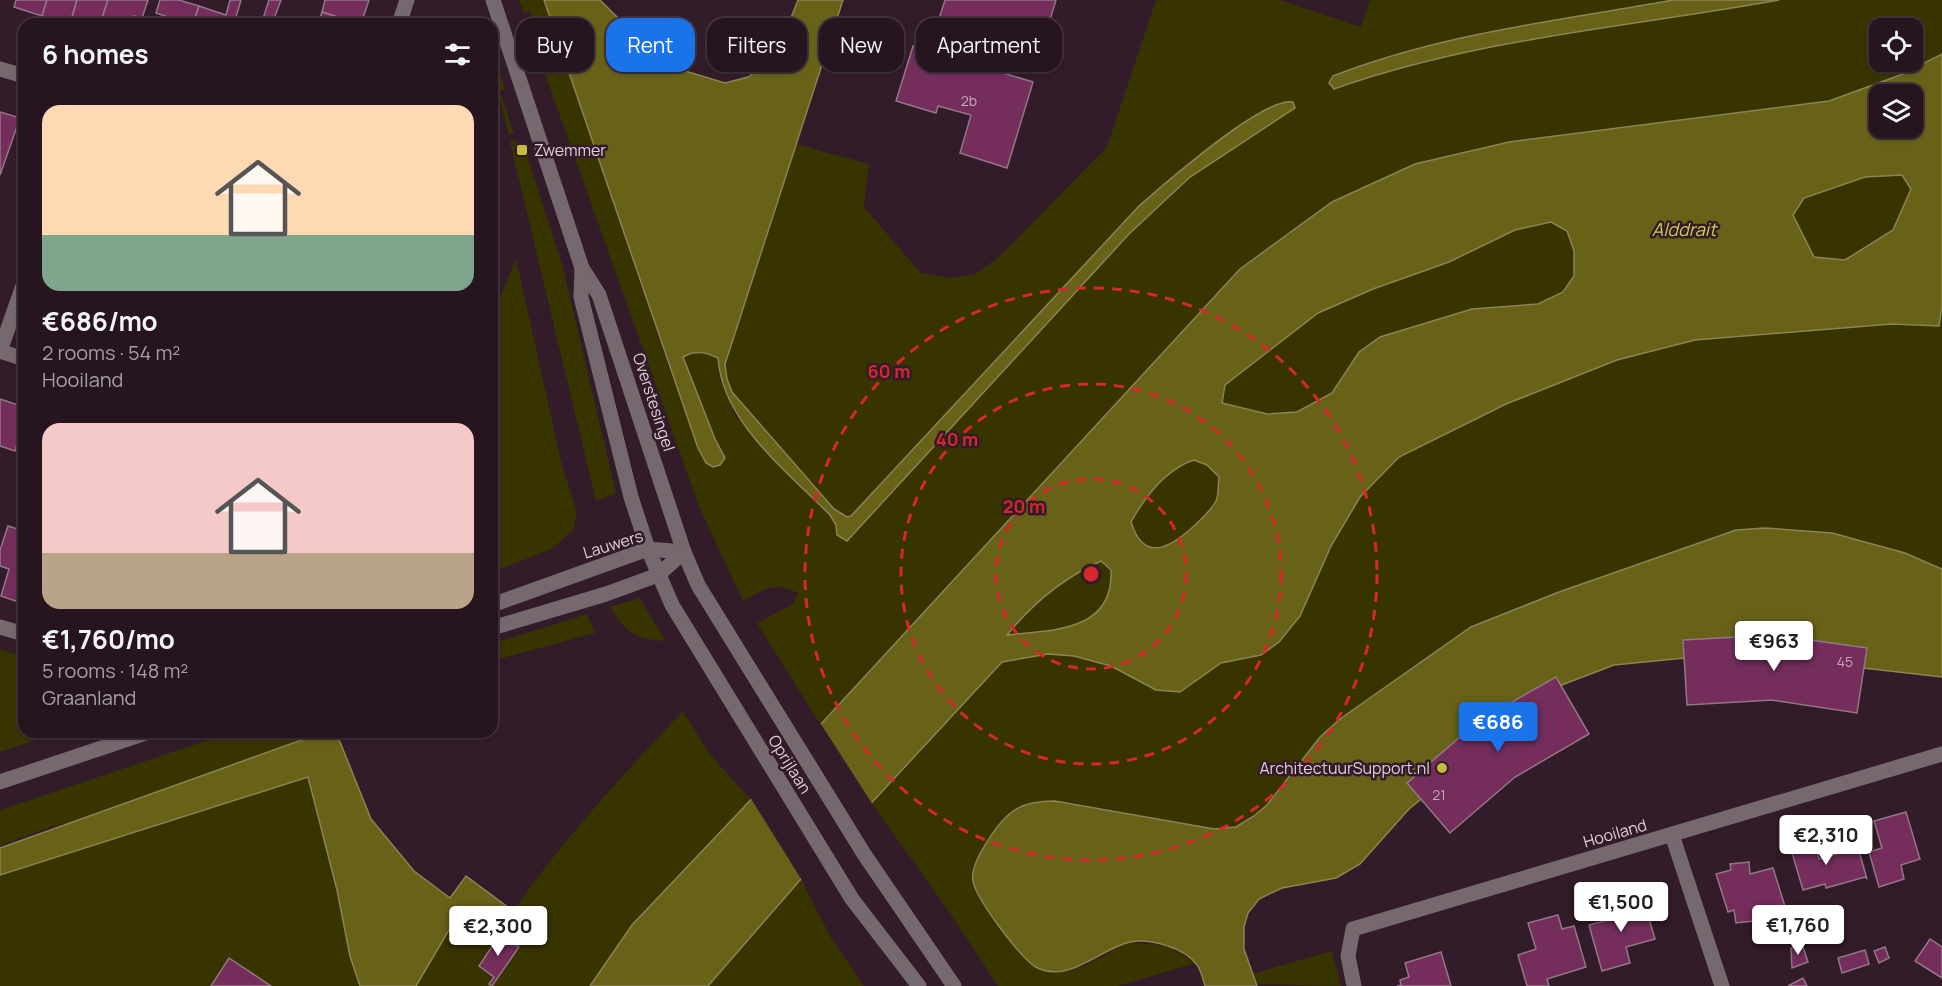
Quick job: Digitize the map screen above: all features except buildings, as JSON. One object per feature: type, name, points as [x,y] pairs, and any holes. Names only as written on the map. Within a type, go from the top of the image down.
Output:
[{"type":"street","points":[[401,18],[407,0]]},
{"type":"street","name":"Overstesingel","points":[[493,0],[582,268],[599,295],[684,552]]},
{"type":"street","points":[[0,69],[18,74]]},
{"type":"street","name":"Overstesingel","points":[[582,268],[581,297],[631,497],[648,549]]},
{"type":"street","points":[[18,300],[0,351],[18,357]]},
{"type":"street","name":"Lauwers","points":[[498,602],[648,549],[684,552]]},
{"type":"street","name":"Oprijlaan","points":[[648,549],[658,575],[694,643],[852,899],[919,986]]},
{"type":"street","points":[[498,626],[606,594],[658,575],[684,552]]},
{"type":"street","name":"Oprijlaan","points":[[684,552],[698,585],[864,854],[954,986]]},
{"type":"street","points":[[0,627],[18,632]]},
{"type":"street","points":[[0,782],[131,738]]},
{"type":"street","name":"Hooiland","points":[[1354,986],[1348,956],[1353,929],[1942,754]]},
{"type":"street","points":[[1672,835],[1722,986]]},
{"type":"shaded area","points":[[519,0],[544,0],[550,18],[532,18],[530,11],[524,13]]},
{"type":"shaded area","points":[[1156,0],[1280,0],[1361,27],[1370,0],[1673,0],[1501,30],[1416,49],[1333,76],[1334,89],[1385,71],[1474,48],[1779,0],[1942,0],[1942,54],[1923,64],[1923,18],[1869,18],[1869,72],[1907,72],[1903,74],[1876,84],[1869,84],[1869,86],[1829,101],[1509,142],[1415,164],[1240,269],[820,724],[757,623],[793,604],[798,593],[776,587],[764,590],[743,601],[700,509],[545,74],[568,72],[667,362],[698,448],[706,463],[725,458],[682,357],[696,353],[718,358],[719,377],[735,415],[830,515],[847,540],[1129,234],[1190,177],[1294,108],[1269,108],[1192,160],[1139,206],[851,516],[847,517],[834,509],[732,391],[727,379],[726,358],[788,172],[792,143],[869,164],[864,207],[920,272],[949,278],[976,274],[1002,254],[1107,147]]},
{"type":"shaded area","points":[[498,66],[505,89],[500,91],[514,134],[509,135],[498,92]]},
{"type":"shaded area","points":[[516,140],[520,154],[526,152],[563,268],[616,493],[596,501],[510,142]]},
{"type":"shaded area","points":[[1903,175],[1911,189],[1893,230],[1845,260],[1814,257],[1793,215],[1804,198],[1865,177]]},
{"type":"shaded area","points":[[1551,222],[1567,231],[1574,250],[1574,276],[1563,292],[1538,304],[1472,309],[1359,352],[1332,393],[1297,412],[1267,414],[1221,404],[1225,385],[1318,313],[1373,289],[1449,262],[1515,230]]},
{"type":"shaded area","points":[[516,259],[562,465],[577,513],[573,530],[552,549],[498,570],[498,302]]},
{"type":"shaded area","points":[[1942,306],[1942,569],[1892,550],[1815,532],[1736,530],[1559,592],[1471,627],[1340,719],[1320,737],[1267,805],[1236,827],[1214,829],[1073,803],[1039,801],[1012,812],[973,882],[996,922],[1033,966],[1082,967],[1129,942],[1167,946],[1196,963],[1118,986],[998,986],[952,916],[871,802],[1002,662],[1048,654],[1074,656],[1111,666],[1156,690],[1179,692],[1221,663],[1261,655],[1360,497],[1399,457],[1506,404],[1617,360],[1695,340],[1892,324],[1938,326]]},
{"type":"shaded area","points":[[1194,460],[1207,465],[1219,477],[1218,495],[1214,505],[1194,526],[1168,545],[1159,548],[1143,543],[1130,522],[1149,494],[1165,477]]},
{"type":"shaded area","points":[[1101,561],[1111,570],[1109,590],[1102,606],[1091,617],[1060,629],[1006,636],[1061,584]]},
{"type":"shaded area","points":[[640,598],[665,641],[632,633],[621,623],[610,607]]},
{"type":"shaded area","points":[[587,614],[595,633],[498,659],[498,642]]},
{"type":"shaded area","points":[[0,649],[18,655],[18,738],[43,738],[0,752]]},
{"type":"shaded area","points":[[683,711],[709,753],[751,800],[632,925],[590,986],[416,986],[463,908],[498,934],[562,846]]},
{"type":"shaded area","points":[[214,738],[308,738],[81,821],[50,827],[0,846],[0,810]]},
{"type":"shaded area","points":[[308,776],[337,890],[350,956],[360,986],[0,986],[0,875]]},
{"type":"shaded area","points":[[801,879],[831,938],[864,986],[708,986]]},
{"type":"shaded area","points":[[1332,951],[1341,986],[1256,984],[1252,974]]},
{"type":"water","points":[[544,0],[600,0],[618,18],[606,18],[606,72],[688,72],[725,83],[748,77],[755,72],[807,72],[807,18],[791,18],[798,0],[843,0],[837,18],[819,18],[820,72],[725,364],[732,392],[834,509],[847,517],[851,516],[1139,206],[1214,144],[1260,113],[1279,104],[1293,102],[1295,108],[1190,177],[1129,234],[847,541],[837,535],[836,525],[830,515],[777,463],[744,424],[731,403],[722,381],[718,358],[705,353],[696,353],[683,357],[715,439],[725,458],[720,465],[713,467],[706,463],[698,448],[569,72],[594,72],[594,18],[550,18]]},
{"type":"water","points":[[1673,0],[1779,0],[1555,36],[1443,57],[1334,89],[1329,83],[1333,76],[1416,49],[1501,30]]},
{"type":"water","name":"Alddrait","points":[[1942,54],[1942,306],[1939,326],[1892,324],[1695,340],[1617,360],[1506,404],[1399,457],[1360,497],[1331,546],[1300,616],[1279,642],[1261,655],[1221,663],[1180,692],[1156,690],[1111,666],[1074,656],[1048,654],[1002,662],[801,879],[708,986],[590,986],[632,925],[762,788],[1240,269],[1332,202],[1415,164],[1509,142],[1829,101],[1869,86],[1869,138],[1923,138],[1923,84],[1876,84],[1907,72],[1923,72],[1923,64]],"holes":[[[1902,175],[1911,189],[1893,230],[1845,260],[1814,257],[1793,215],[1804,198],[1865,177]],[[1551,222],[1567,231],[1574,251],[1574,276],[1563,292],[1538,304],[1472,309],[1380,337],[1359,352],[1332,393],[1297,412],[1267,414],[1222,403],[1225,385],[1318,313],[1373,289],[1449,262],[1515,230]],[[1194,460],[1207,465],[1219,477],[1217,498],[1209,511],[1185,534],[1167,545],[1159,548],[1151,547],[1143,543],[1136,535],[1131,522],[1157,485],[1184,464]],[[1101,561],[1111,570],[1109,590],[1102,606],[1091,616],[1077,624],[1060,629],[1007,635],[1038,602],[1061,583]]]},
{"type":"water","points":[[1765,528],[1832,533],[1905,553],[1942,569],[1942,677],[1863,668],[1685,658],[1614,665],[1559,686],[1409,809],[1360,864],[1336,878],[1282,888],[1259,899],[1248,913],[1244,927],[1244,949],[1257,986],[1205,986],[1200,969],[1184,954],[1157,943],[1138,941],[1118,946],[1071,969],[1059,972],[1046,971],[1034,966],[1018,950],[989,913],[976,889],[973,874],[980,854],[1006,817],[1022,806],[1055,801],[1214,829],[1236,827],[1267,805],[1320,737],[1340,719],[1471,627],[1559,592],[1736,530]]},
{"type":"water","points":[[307,738],[338,738],[371,819],[414,871],[450,898],[466,876],[513,911],[498,935],[462,908],[416,986],[360,986],[350,956],[337,890],[308,777],[0,875],[0,848]]},
{"type":"pier","points":[[819,721],[873,805],[803,882],[750,797]]},
{"type":"place","name":"Zwemmer","points":[[522,150]]},
{"type":"place","name":"ArchitectuurSupport.nl","points":[[1442,768]]}]
